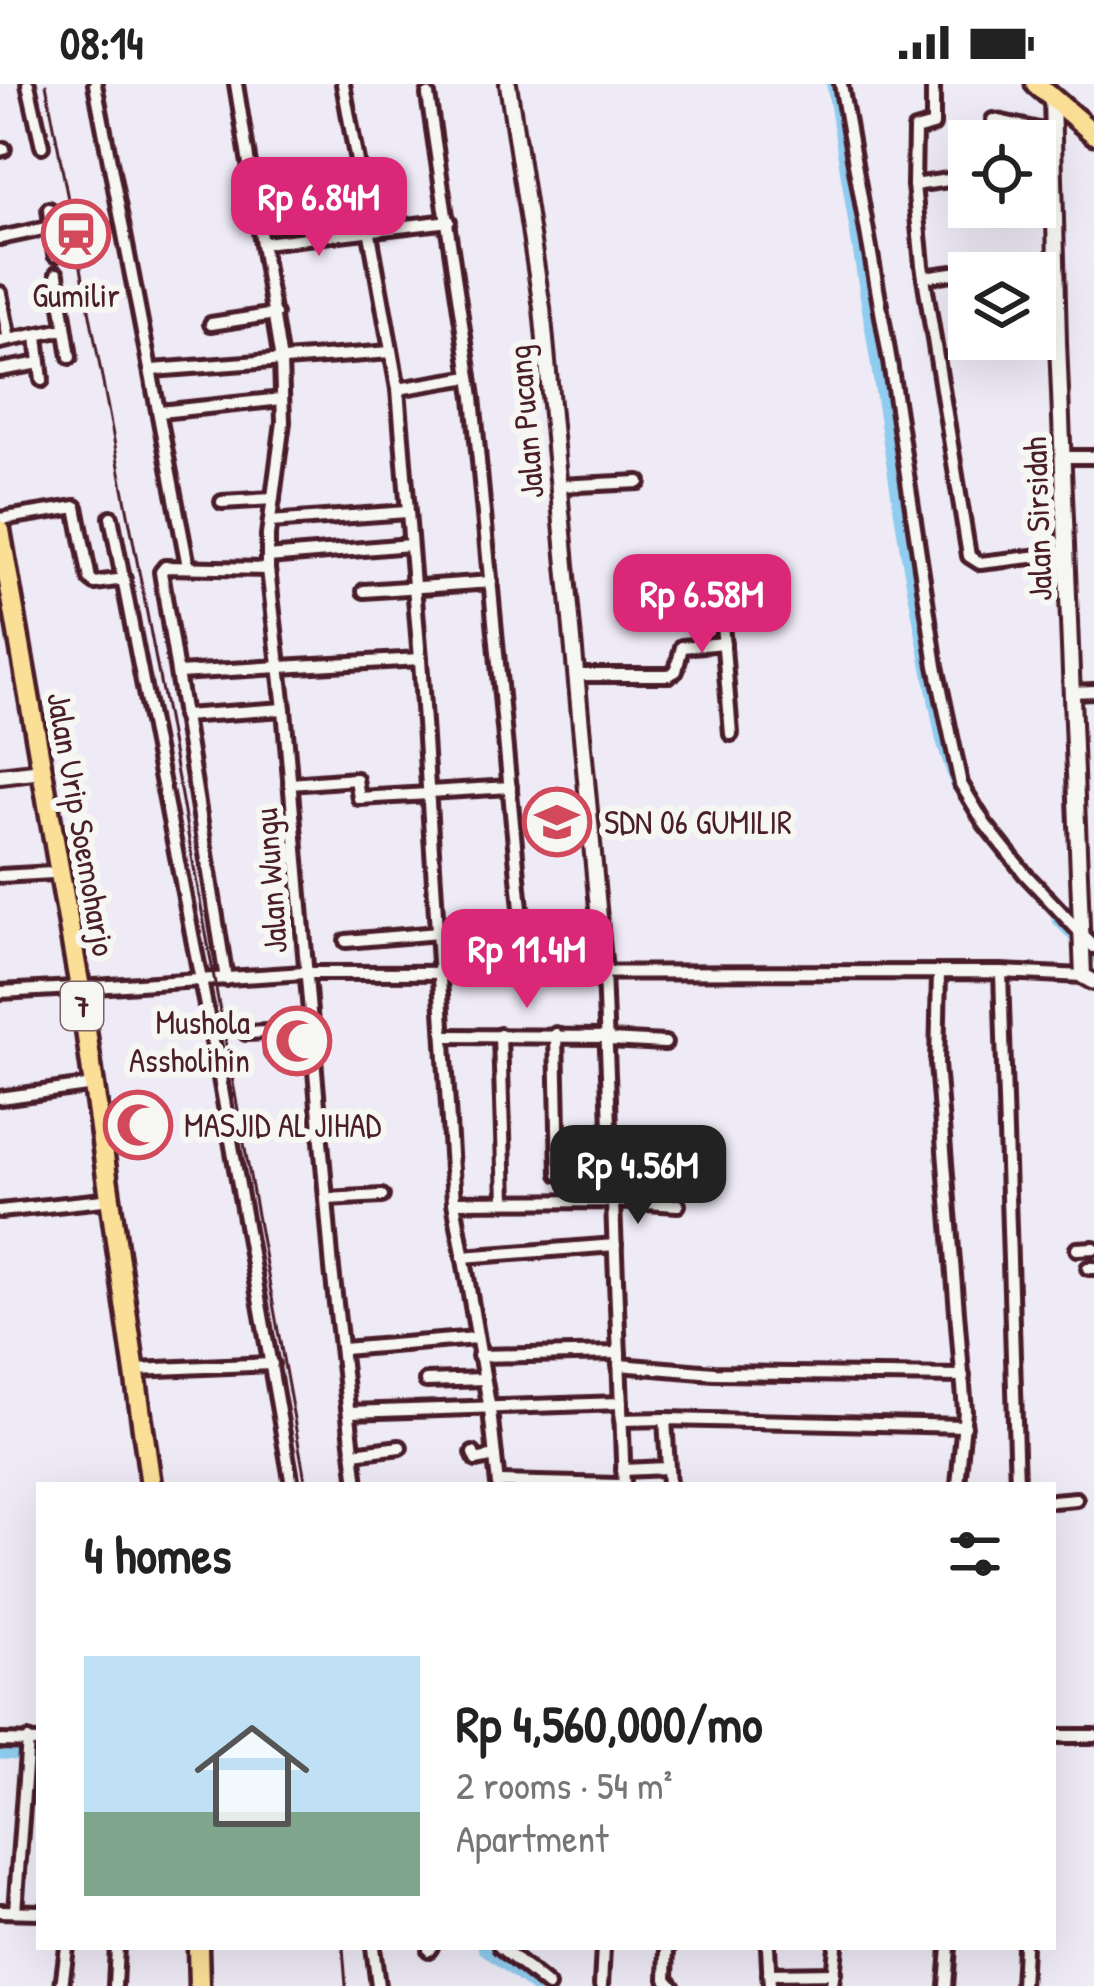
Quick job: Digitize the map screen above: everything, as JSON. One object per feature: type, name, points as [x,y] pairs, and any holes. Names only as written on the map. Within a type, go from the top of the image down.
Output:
[{"type":"highway","points":[[1036,84],[1094,134]]},
{"type":"highway","name":"Jalan Urip Soemoharjo","points":[[0,530],[77,988],[148,1482]]},
{"type":"highway","name":"Jalan Urip Soemoharjo","points":[[0,572],[77,988],[103,1200],[148,1482]]},
{"type":"highway","points":[[201,1950],[202,1986]]},
{"type":"street","points":[[28,84],[42,146]]},
{"type":"street","points":[[95,84],[188,566]]},
{"type":"street","name":"Jalan Wungu","points":[[236,84],[281,361],[268,563],[304,973],[1001,973],[1089,979]]},
{"type":"street","points":[[343,84],[398,388],[416,589],[454,1202],[498,1482]]},
{"type":"street","name":"Jalan Pucang","points":[[508,84],[542,308],[604,972]]},
{"type":"street","points":[[841,84],[890,362],[930,632],[957,770],[986,824],[1086,930]]},
{"type":"street","points":[[933,84],[933,126],[915,130],[914,184],[924,277],[969,556],[980,563],[1066,553]]},
{"type":"street","points":[[428,94],[470,377],[527,973]]},
{"type":"street","name":"Jalan Sirsidah","points":[[1052,98],[1053,120]]},
{"type":"street","points":[[914,184],[948,180]]},
{"type":"street","points":[[50,208],[55,255]]},
{"type":"street","points":[[264,243],[449,221]]},
{"type":"street","points":[[0,238],[52,227]]},
{"type":"street","name":"Jalan Sirsidah","points":[[1056,228],[1071,692],[1089,979]]},
{"type":"street","points":[[57,274],[70,357]]},
{"type":"street","points":[[924,277],[948,274]]},
{"type":"street","points":[[0,293],[4,341],[64,329]]},
{"type":"street","points":[[211,324],[275,314]]},
{"type":"street","points":[[37,336],[42,380]]},
{"type":"street","points":[[152,370],[391,352]]},
{"type":"street","points":[[0,370],[40,363]]},
{"type":"street","points":[[398,388],[470,377]]},
{"type":"street","points":[[160,412],[282,399]]},
{"type":"street","points":[[1062,458],[1094,458]]},
{"type":"street","points":[[557,486],[639,482]]},
{"type":"street","points":[[222,502],[273,499]]},
{"type":"street","points":[[0,519],[76,507],[91,581],[124,579]]},
{"type":"street","points":[[270,522],[407,512]]},
{"type":"street","points":[[111,517],[292,1482]]},
{"type":"street","points":[[226,979],[160,572],[166,567],[268,563],[410,545]]},
{"type":"street","points":[[718,574],[731,734]]},
{"type":"street","points":[[364,591],[491,582]]},
{"type":"street","points":[[579,675],[669,675],[676,671],[682,647],[724,643]]},
{"type":"street","points":[[178,674],[420,659]]},
{"type":"street","points":[[1071,692],[1094,691]]},
{"type":"street","points":[[183,716],[284,709]]},
{"type":"street","points":[[0,776],[39,771]]},
{"type":"street","points":[[290,784],[354,779],[359,798],[510,787]]},
{"type":"street","points":[[1077,822],[1094,821]]},
{"type":"street","points":[[0,876],[53,873]]},
{"type":"street","points":[[346,941],[438,933]]},
{"type":"street","points":[[604,972],[621,1482]]},
{"type":"street","points":[[0,992],[304,973],[357,1482]]},
{"type":"street","points":[[939,973],[938,1064],[965,1426],[958,1482]]},
{"type":"street","points":[[1001,973],[1017,1482]]},
{"type":"street","points":[[246,1033],[311,1030]]},
{"type":"street","points":[[444,1036],[556,1034],[665,1043]]},
{"type":"street","points":[[556,1034],[559,1174]]},
{"type":"street","points":[[500,1035],[506,1201]]},
{"type":"street","points":[[272,1053],[313,1052]]},
{"type":"street","points":[[0,1097],[88,1087]]},
{"type":"street","points":[[327,1198],[382,1196]]},
{"type":"street","points":[[0,1211],[103,1200]]},
{"type":"street","points":[[454,1202],[679,1205]]},
{"type":"street","points":[[463,1257],[615,1245]]},
{"type":"street","points":[[1077,1249],[1094,1248]]},
{"type":"street","points":[[344,1349],[476,1338]]},
{"type":"street","points":[[479,1356],[619,1359],[714,1373],[963,1376]]},
{"type":"street","points":[[135,1370],[272,1364]]},
{"type":"street","points":[[426,1381],[484,1379]]},
{"type":"street","points":[[350,1412],[620,1403]]},
{"type":"street","points":[[665,1419],[669,1482]]},
{"type":"street","points":[[621,1420],[965,1426]]},
{"type":"street","points":[[354,1453],[400,1448]]},
{"type":"street","points":[[473,1453],[476,1460],[495,1456]]},
{"type":"street","points":[[623,1470],[667,1468]]},
{"type":"street","points":[[1056,1501],[1076,1499]]},
{"type":"street","points":[[1056,1736],[1094,1736]]},
{"type":"street","points":[[0,1741],[30,1747],[16,1911]]},
{"type":"street","points":[[0,1910],[36,1912]]},
{"type":"street","points":[[62,1986],[67,1950]]},
{"type":"street","points":[[115,1986],[117,1950]]},
{"type":"street","points":[[373,1950],[378,1986]]},
{"type":"street","points":[[601,1986],[603,1950]]},
{"type":"street","points":[[667,1950],[665,1979],[672,1986]]},
{"type":"street","points":[[768,1950],[769,1980],[833,1980],[836,1950]]},
{"type":"street","points":[[946,1986],[949,1950]]},
{"type":"street","points":[[1022,1986],[1024,1950]]},
{"type":"street","points":[[514,1952],[548,1986]]},
{"type":"waterway","points":[[834,84],[908,553],[943,738],[958,785]]},
{"type":"waterway","points":[[1059,918],[1094,955]]},
{"type":"waterway","points":[[0,1752],[36,1754]]},
{"type":"waterway","points":[[489,1950],[536,1986]]},
{"type":"railway","points":[[46,84],[305,1482]]},
{"type":"railway","points":[[343,1950],[346,1986]]},
{"type":"place","name":"Gumilir","points":[[76,234]]},
{"type":"place","name":"SDN 06 GUMILIR","points":[[557,822]]},
{"type":"place","name":"Mushola Assholihin","points":[[297,1041]]},
{"type":"place","name":"MASJID AL JIHAD","points":[[138,1125]]}]
